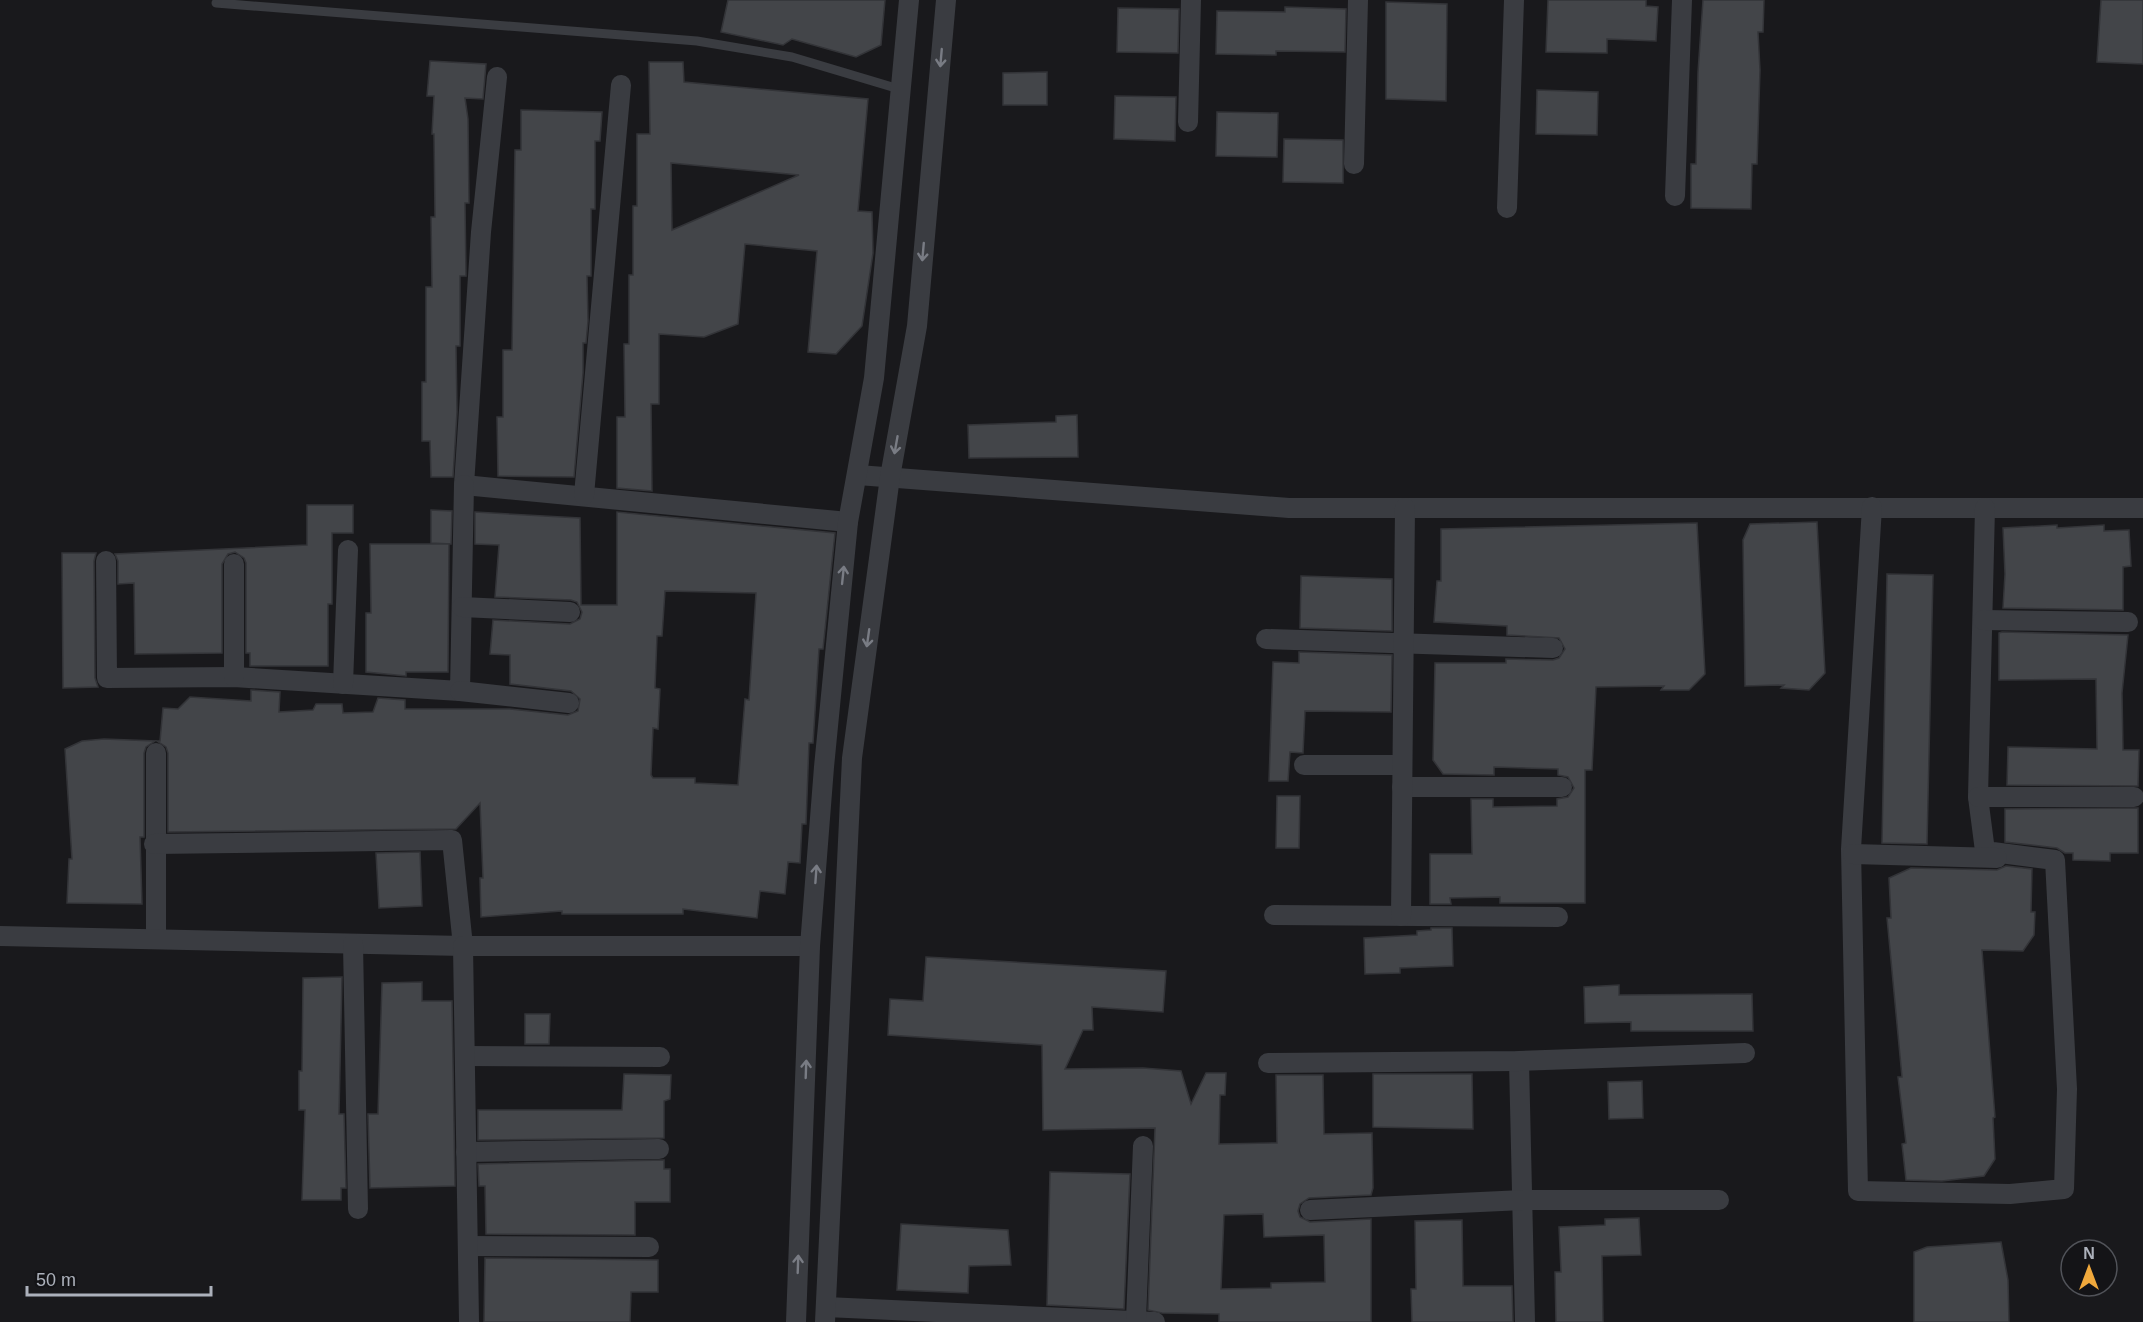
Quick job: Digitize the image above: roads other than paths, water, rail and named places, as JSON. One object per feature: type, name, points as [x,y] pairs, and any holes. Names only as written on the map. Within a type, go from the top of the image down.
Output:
[{"type":"street","points":[[796,1322],[810,946],[824,767],[848,522],[874,378],[909,0]]},
{"type":"street","points":[[946,0],[917,326],[890,477],[852,758],[826,1315],[1146,1321],[1143,1146]]},
{"type":"street","points":[[1188,122],[1191,0]]},
{"type":"street","points":[[1354,164],[1358,0]]},
{"type":"street","points":[[1507,208],[1514,0]]},
{"type":"street","points":[[1675,196],[1682,0]]},
{"type":"street","points":[[460,691],[464,485],[481,232],[497,77]]},
{"type":"street","points":[[584,495],[621,85]]},
{"type":"street","points":[[858,475],[1289,508],[2143,508]]},
{"type":"street","points":[[464,485],[848,522]]},
{"type":"street","points":[[1872,507],[1851,849],[1853,854],[1858,1191],[2010,1194],[2064,1189],[2067,1089],[2055,860]]},
{"type":"street","points":[[1401,916],[1405,508]]},
{"type":"street","points":[[1985,508],[1978,797],[1985,851],[2055,860]]},
{"type":"street","points":[[344,684],[348,550]]},
{"type":"street","points":[[106,561],[108,678],[234,677],[460,691],[569,703]]},
{"type":"street","points":[[234,564],[234,677]]},
{"type":"street","points":[[462,607],[570,612]]},
{"type":"street","points":[[1983,620],[2128,622]]},
{"type":"street","points":[[1266,639],[1553,648]]},
{"type":"street","points":[[156,753],[154,844],[156,939]]},
{"type":"street","points":[[1304,765],[1402,765]]},
{"type":"street","points":[[1402,787],[1562,788]]},
{"type":"street","points":[[1978,797],[2134,797]]},
{"type":"street","points":[[154,844],[452,840],[463,946],[469,1322]]},
{"type":"street","points":[[1853,854],[2055,860]]},
{"type":"street","points":[[1274,915],[1558,917]]},
{"type":"street","points":[[0,936],[463,946],[810,946]]},
{"type":"street","points":[[353,944],[358,1209]]},
{"type":"street","points":[[1268,1063],[1520,1061],[1745,1053]]},
{"type":"street","points":[[465,1056],[660,1057]]},
{"type":"street","points":[[1520,1061],[1525,1322]]},
{"type":"street","points":[[466,1152],[659,1149]]},
{"type":"street","points":[[1310,1210],[1522,1200],[1719,1200]]},
{"type":"street","points":[[468,1246],[649,1247]]},
{"type":"lane","points":[[216,3],[697,41],[792,57],[899,89]]}]
